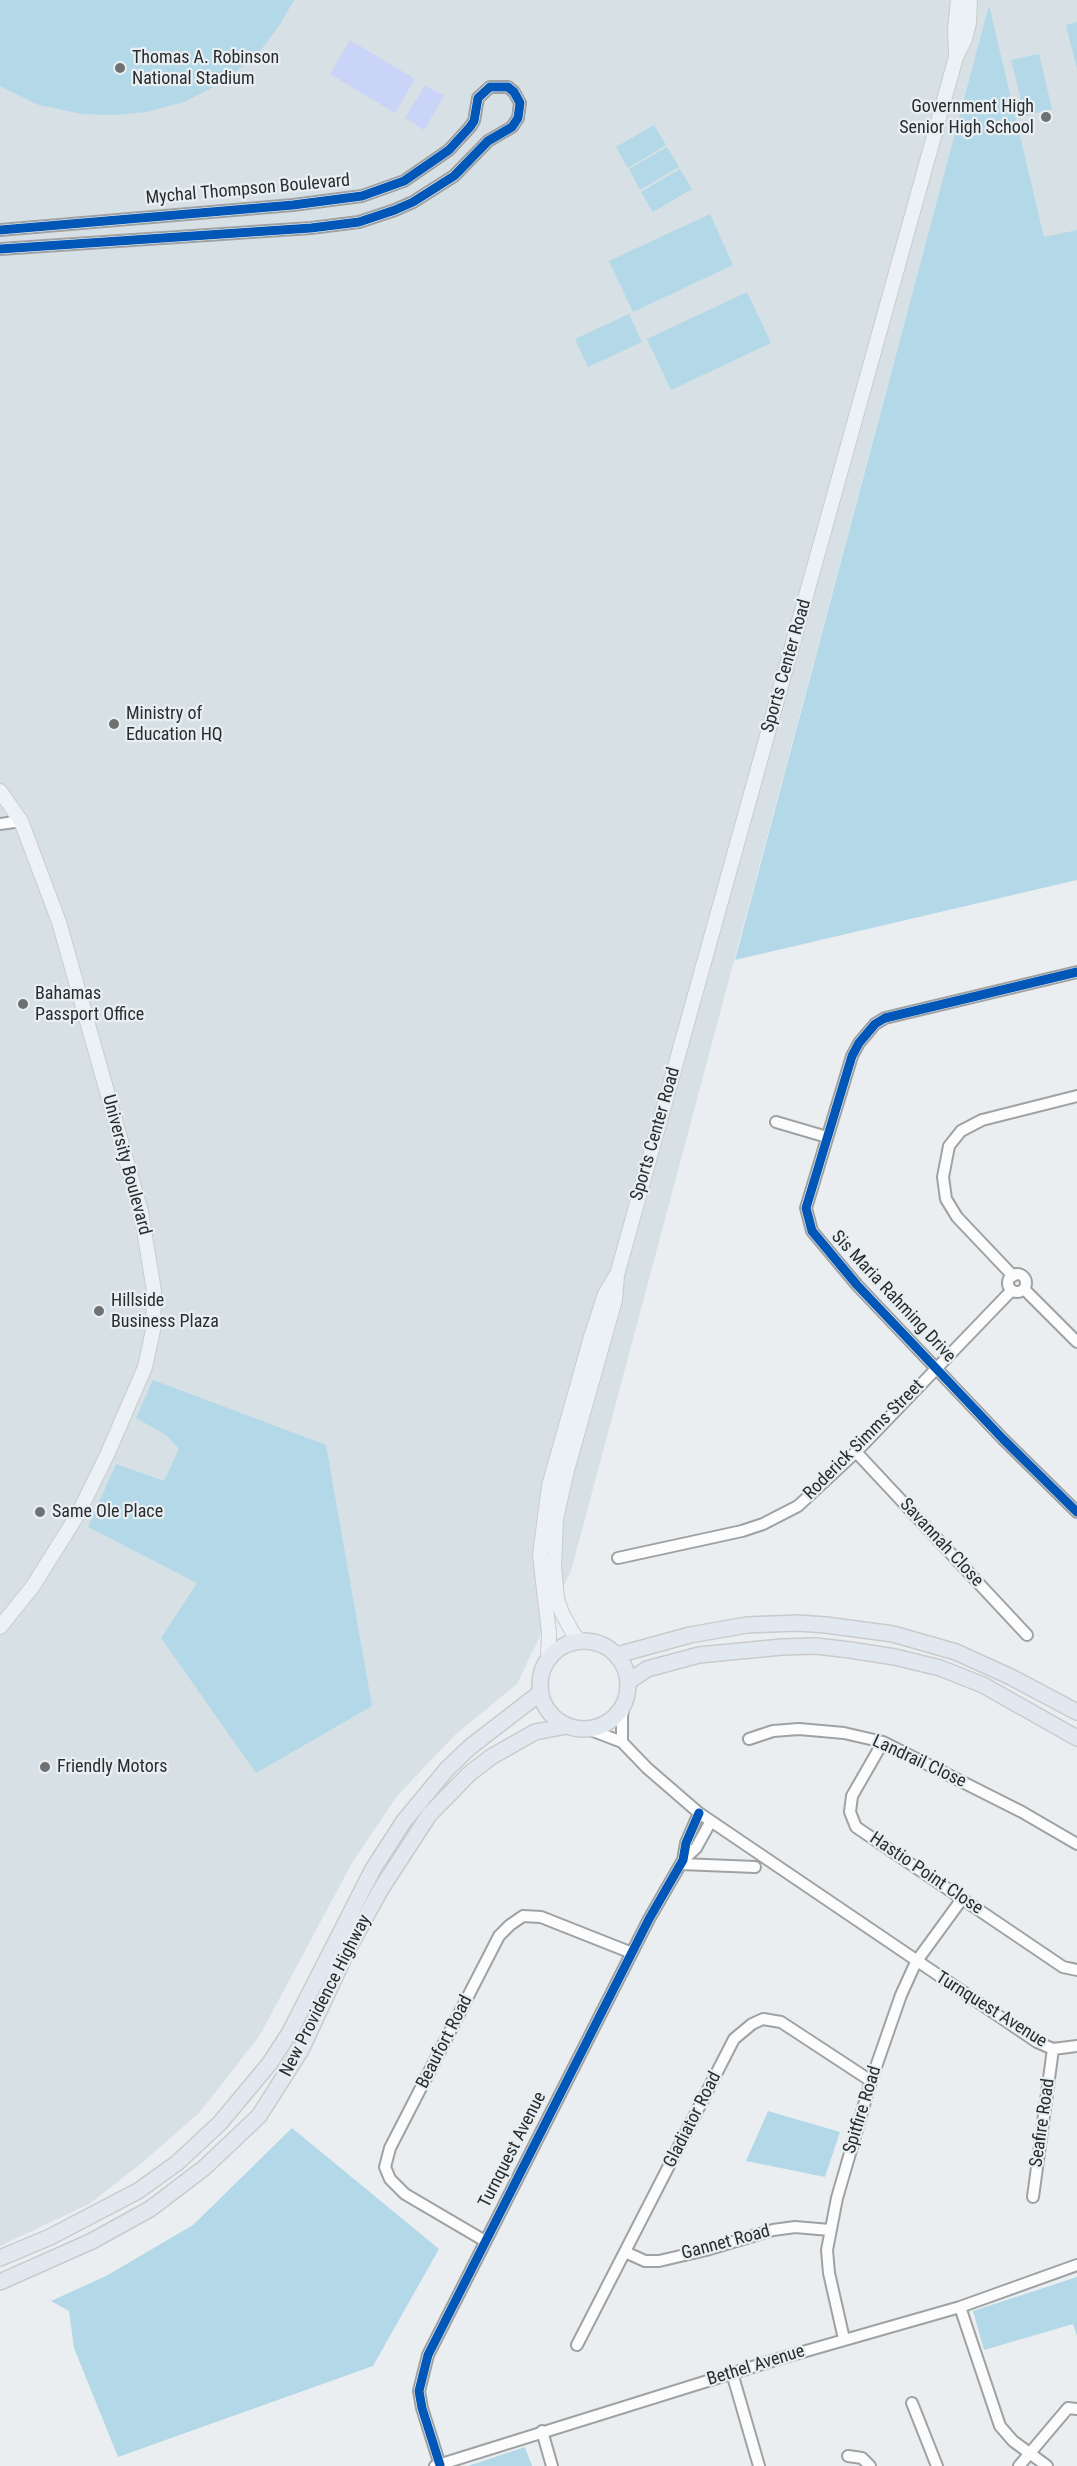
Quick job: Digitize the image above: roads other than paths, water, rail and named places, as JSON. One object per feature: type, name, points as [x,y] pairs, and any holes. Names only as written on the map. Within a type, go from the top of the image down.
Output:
[{"type":"highway","points":[[617,1655],[690,1635],[747,1625],[796,1623],[826,1625],[893,1634],[956,1652],[1011,1677],[1077,1712]]},
{"type":"highway","points":[[581,1641],[600,1643],[617,1655],[625,1669],[628,1682],[625,1703],[610,1721],[588,1729],[567,1726],[548,1712],[540,1693],[541,1673],[548,1658],[563,1646],[581,1641]]},
{"type":"highway","points":[[628,1682],[647,1669],[699,1655],[782,1647],[816,1646],[850,1650],[895,1657],[950,1672],[982,1685],[1077,1738]]},
{"type":"highway","name":"New Providence Highway","points":[[0,2259],[50,2237],[138,2191],[177,2163],[220,2123],[270,2063],[290,2032],[373,1869],[404,1821],[447,1769],[470,1747],[540,1693]]},
{"type":"highway","name":"New Providence Highway","points":[[0,2282],[92,2241],[150,2210],[204,2168],[259,2116],[301,2050],[347,1951],[381,1889],[429,1815],[469,1774],[491,1757],[535,1732],[567,1726]]},
{"type":"main road","name":"Sports Center Road","points":[[956,57],[955,30],[958,0]]},
{"type":"main road","name":"Sports Center Road","points":[[581,1641],[567,1625],[557,1599],[554,1567],[556,1519],[601,1344],[615,1300],[617,1275],[956,57],[969,22],[970,0]]},
{"type":"main road","name":"University Boulevard","points":[[0,791],[21,821],[58,922],[141,1212],[154,1291],[153,1330],[145,1367],[108,1455],[78,1514],[33,1586],[0,1627]]},
{"type":"main road","name":"Sports Center Road","points":[[548,1658],[549,1633],[540,1555],[549,1486],[576,1384],[604,1294],[617,1275]]},
{"type":"street","name":"Mychal Thompson Boulevard","points":[[0,230],[293,205],[362,196],[410,178],[450,150],[474,121],[478,98],[484,90],[496,85],[507,87],[514,92],[520,103],[519,118],[512,127],[488,141],[454,176],[413,202],[359,222],[311,228],[0,249]]},
{"type":"street","points":[[0,824],[21,821]]},
{"type":"street","name":"Sis Maria Rahming Drive","points":[[1077,972],[885,1018],[875,1024],[859,1043],[852,1056],[806,1208],[812,1231],[857,1284],[1003,1439],[1077,1512]]},
{"type":"street","points":[[1013,1276],[957,1217],[946,1199],[943,1177],[949,1146],[961,1131],[982,1120],[1077,1096]]},
{"type":"street","points":[[776,1122],[827,1137]]},
{"type":"street","points":[[1020,1274],[1025,1279],[1024,1289],[1020,1292],[1012,1290],[1008,1283],[1013,1276],[1020,1274]]},
{"type":"street","points":[[1024,1289],[1077,1342]]},
{"type":"street","name":"Roderick Simms Street","points":[[618,1558],[763,1524],[798,1506],[856,1452],[1012,1290]]},
{"type":"street","name":"Savannah Close","points":[[856,1452],[1027,1635]]},
{"type":"street","points":[[588,1729],[622,1742],[622,1715],[625,1703]]},
{"type":"street","name":"Landrail Close","points":[[749,1739],[773,1731],[811,1730],[863,1736],[883,1742],[1022,1812],[1077,1844]]},
{"type":"street","name":"Turnquest Avenue","points":[[622,1742],[647,1768],[699,1813],[916,1962],[1038,2042],[1053,2049],[1077,2046]]},
{"type":"street","name":"Hastio Point Close","points":[[883,1742],[855,1788],[850,1804],[852,1820],[856,1827],[1063,1967],[1077,1970]]},
{"type":"street","points":[[682,1862],[686,1843],[699,1813]]},
{"type":"street","points":[[682,1862],[696,1848],[711,1821]]},
{"type":"street","points":[[682,1862],[756,1867]]},
{"type":"street","name":"Turnquest Avenue","points":[[437,2465],[419,2391],[428,2355],[632,1953],[682,1862]]},
{"type":"street","name":"Spitfire Road","points":[[844,2339],[829,2273],[827,2250],[830,2230],[871,2081],[901,1995],[916,1962],[962,1899]]},
{"type":"street","name":"Beaufort Road","points":[[485,2241],[405,2194],[390,2179],[385,2167],[390,2148],[500,1936],[510,1925],[523,1916],[541,1917],[632,1953]]},
{"type":"street","name":"Gladiator Road","points":[[577,2345],[734,2039],[752,2024],[763,2019],[781,2022],[871,2081]]},
{"type":"street","name":"Seafire Road","points":[[1033,2197],[1053,2049]]},
{"type":"street","name":"Gannet Road","points":[[625,2252],[634,2257],[659,2261],[706,2250],[768,2231],[795,2227],[830,2230]]},
{"type":"street","name":"Bethel Avenue","points":[[437,2465],[844,2339],[960,2307],[1077,2265]]},
{"type":"street","points":[[960,2307],[1000,2426],[1013,2441],[1047,2466]]},
{"type":"street","points":[[732,2373],[759,2466]]},
{"type":"street","points":[[912,2403],[937,2466]]},
{"type":"street","points":[[1019,2466],[1068,2408],[1075,2408]]},
{"type":"street","points":[[542,2431],[552,2466]]},
{"type":"street","points":[[848,2456],[862,2458],[870,2466]]},
{"type":"place","name":"Thomas A. Robinson National Stadium","points":[[120,68]]},
{"type":"place","name":"Government High Senior High School","points":[[1046,117]]},
{"type":"place","name":"Ministry of Education HQ","points":[[114,724]]},
{"type":"place","name":"Bahamas Passport Office","points":[[23,1004]]},
{"type":"place","name":"Hillside Business Plaza","points":[[99,1311]]},
{"type":"place","name":"Same Ole Place","points":[[40,1512]]},
{"type":"place","name":"Friendly Motors","points":[[45,1767]]}]
